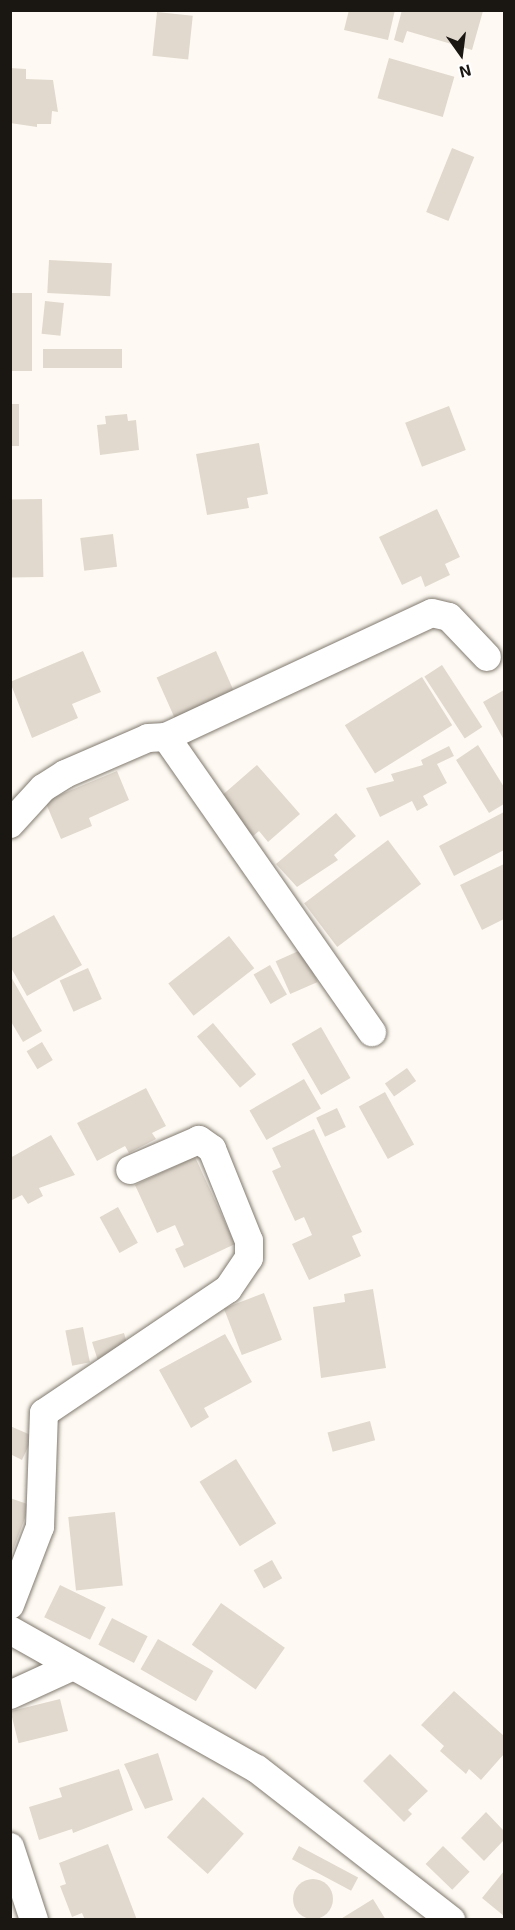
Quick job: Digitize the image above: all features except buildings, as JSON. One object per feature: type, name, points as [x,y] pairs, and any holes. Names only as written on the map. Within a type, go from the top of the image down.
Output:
[{"type":"street","points":[[10,824],[43,788],[65,774],[148,738],[166,737],[432,613],[449,617],[487,657]]},
{"type":"street","points":[[166,737],[372,1032]]},
{"type":"street","points":[[10,1605],[40,1527],[44,1413],[228,1289],[249,1258],[249,1241],[212,1149],[199,1140],[130,1170]]},
{"type":"street","points":[[10,1630],[257,1769],[451,1920]]},
{"type":"street","points":[[10,1695],[73,1666]]},
{"type":"street","points":[[10,1847],[34,1920]]}]
